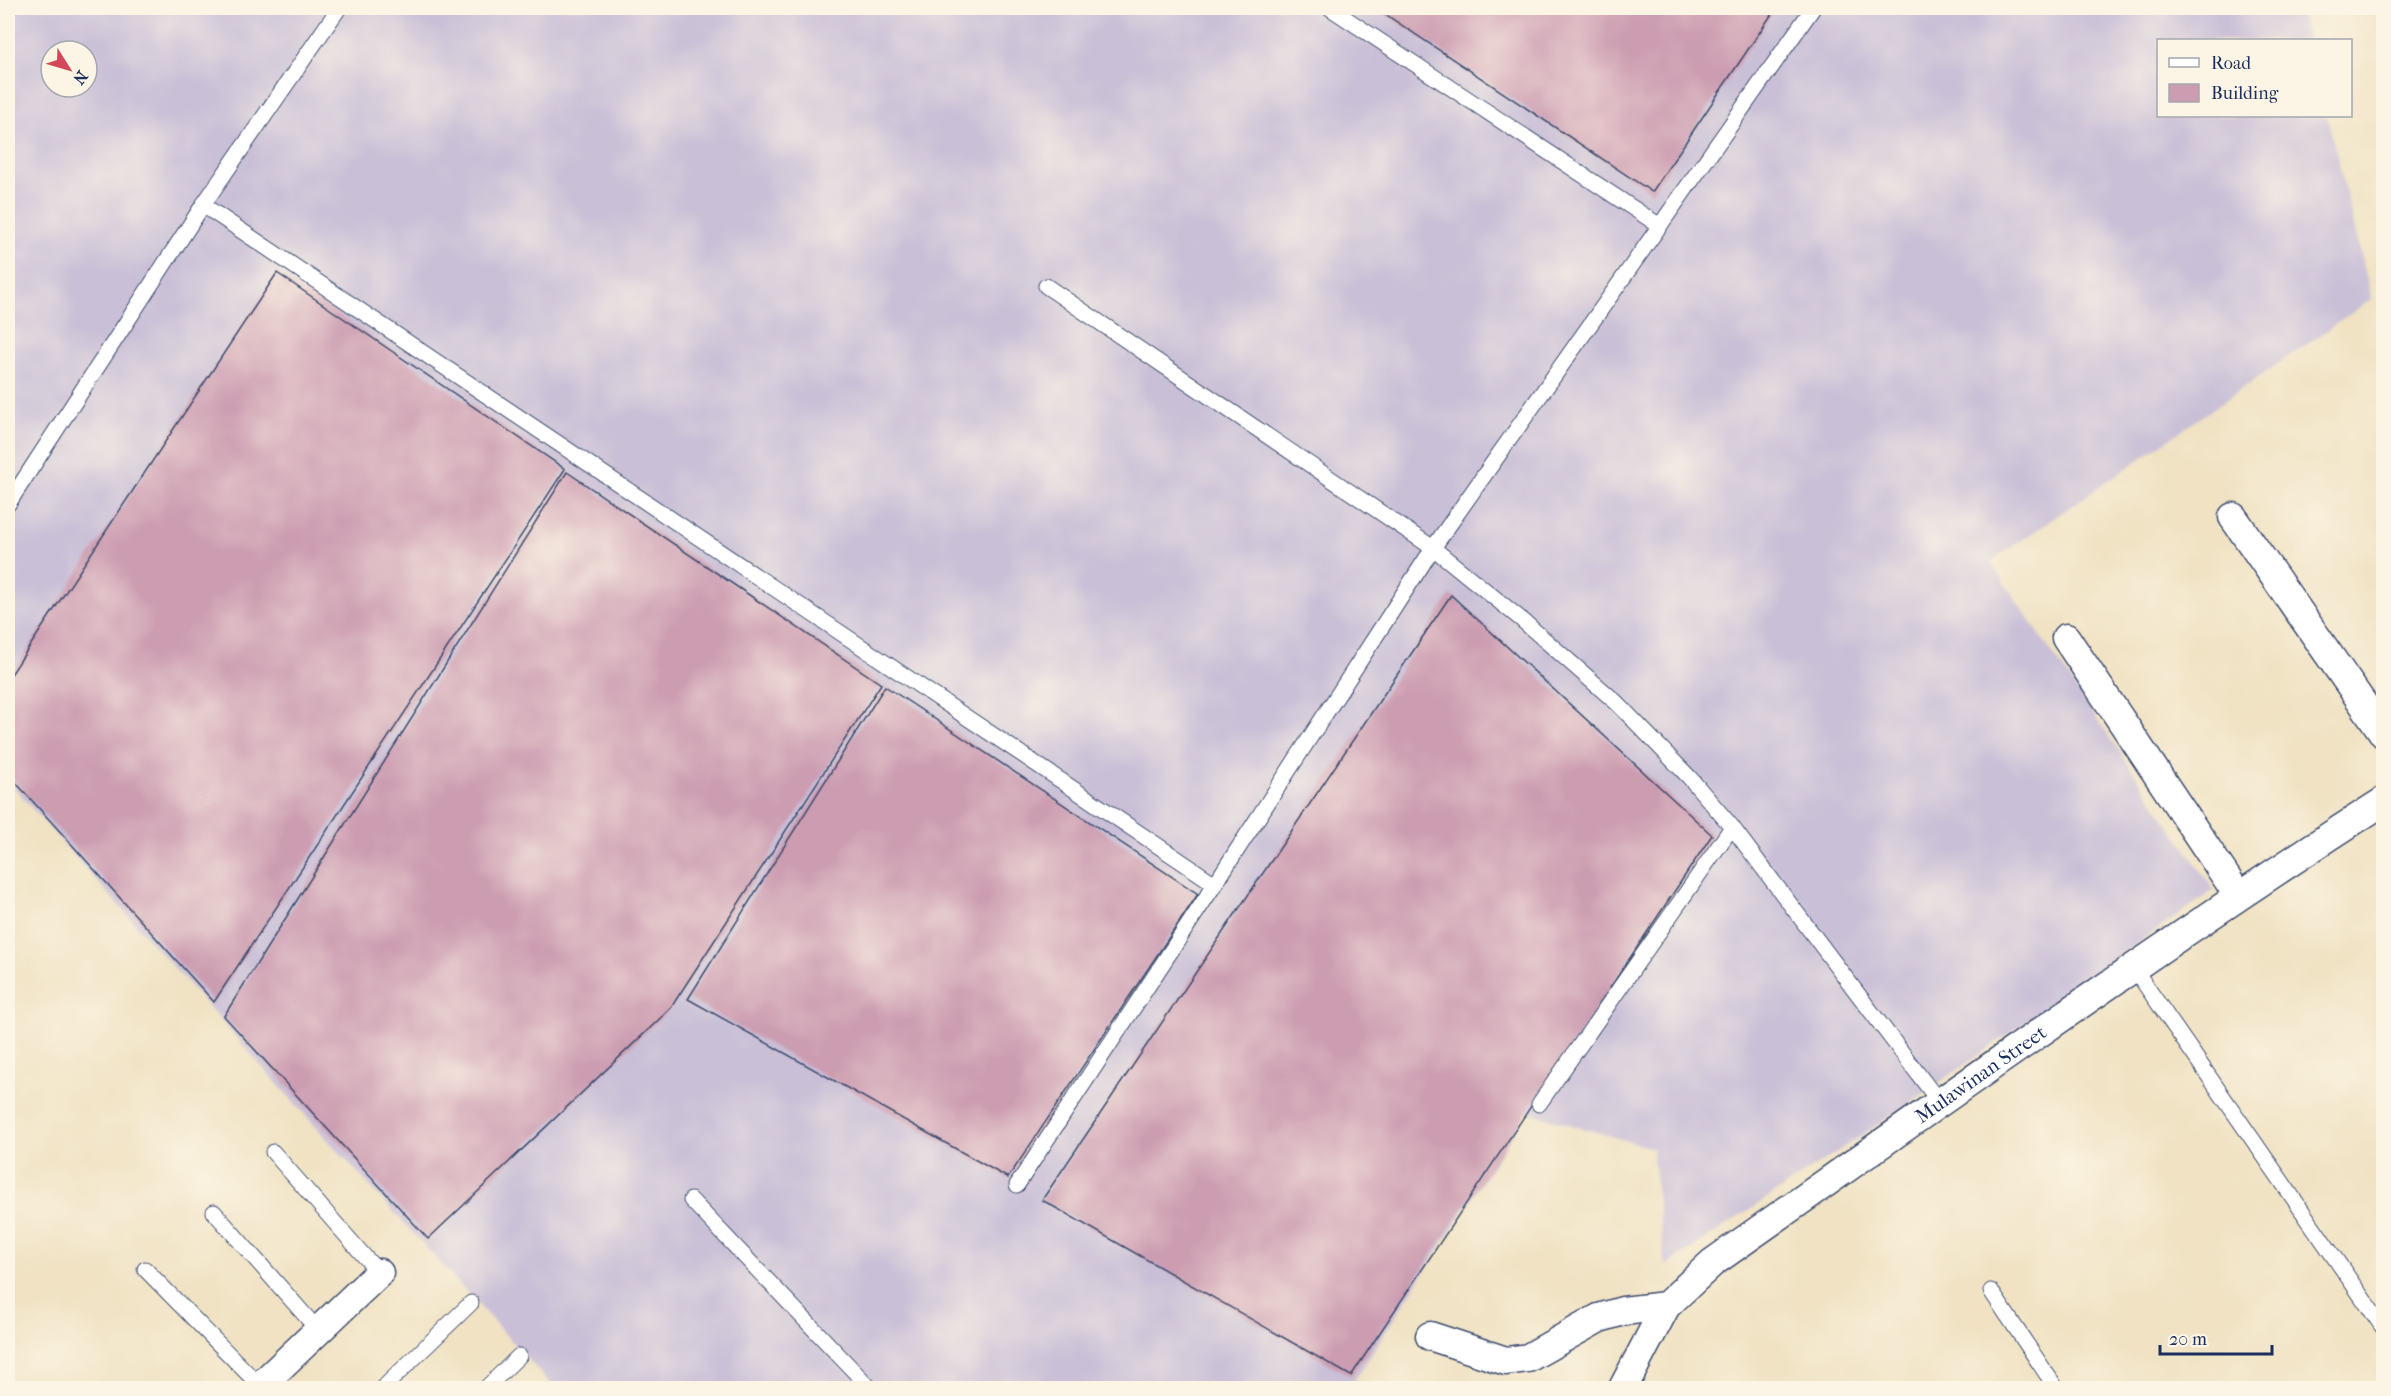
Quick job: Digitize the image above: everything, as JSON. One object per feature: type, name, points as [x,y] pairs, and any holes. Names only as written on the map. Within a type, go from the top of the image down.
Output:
[{"type":"street","points":[[2233,517],[2384,734]]},
{"type":"street","points":[[2066,638],[2238,895]]},
{"type":"street","name":"Mulawinan Street","points":[[1623,1389],[1666,1306],[1712,1263],[2238,895],[2384,801]]},
{"type":"street","points":[[259,1387],[379,1273]]},
{"type":"street","points":[[1430,1336],[1506,1361],[1528,1358],[1599,1318],[1623,1311],[1666,1306]]},
{"type":"lane","points":[[8,504],[203,206],[339,8]]},
{"type":"lane","points":[[1330,8],[1660,226]]},
{"type":"lane","points":[[1017,1185],[1433,548],[1813,8]]},
{"type":"lane","points":[[203,206],[1215,884]]},
{"type":"lane","points":[[1046,286],[1433,548],[1522,620],[1617,703],[1689,777],[1732,827],[1940,1103]]},
{"type":"lane","points":[[1539,1104],[1732,827]]},
{"type":"lane","points":[[2133,968],[2384,1329]]},
{"type":"lane","points":[[273,1152],[379,1273]]},
{"type":"lane","points":[[691,1200],[870,1389]]},
{"type":"lane","points":[[214,1212],[318,1330]]},
{"type":"lane","points":[[145,1269],[259,1387]]},
{"type":"lane","points":[[1991,1291],[2056,1389]]},
{"type":"lane","points":[[383,1389],[471,1303]]},
{"type":"lane","points":[[486,1389],[519,1356]]},
{"type":"shaded area","points":[[8,8],[2300,8],[2308,39],[2157,39],[2157,117],[2327,117],[2372,299],[1990,562],[2214,890],[1903,1108],[1665,1266],[1652,1148],[1527,1112],[1354,1381],[1369,1388],[554,1388],[298,1107],[8,781]]},
{"type":"building","points":[[1376,8],[1776,8],[1652,192]]},
{"type":"building","points":[[277,273],[565,469],[214,1002],[8,774],[8,679]]},
{"type":"building","points":[[567,472],[881,684],[670,1009],[428,1239],[224,1016]]},
{"type":"building","points":[[1451,595],[1712,835],[1351,1376],[1042,1200]]},
{"type":"building","points":[[885,686],[1198,894],[1008,1178],[688,999]]}]
